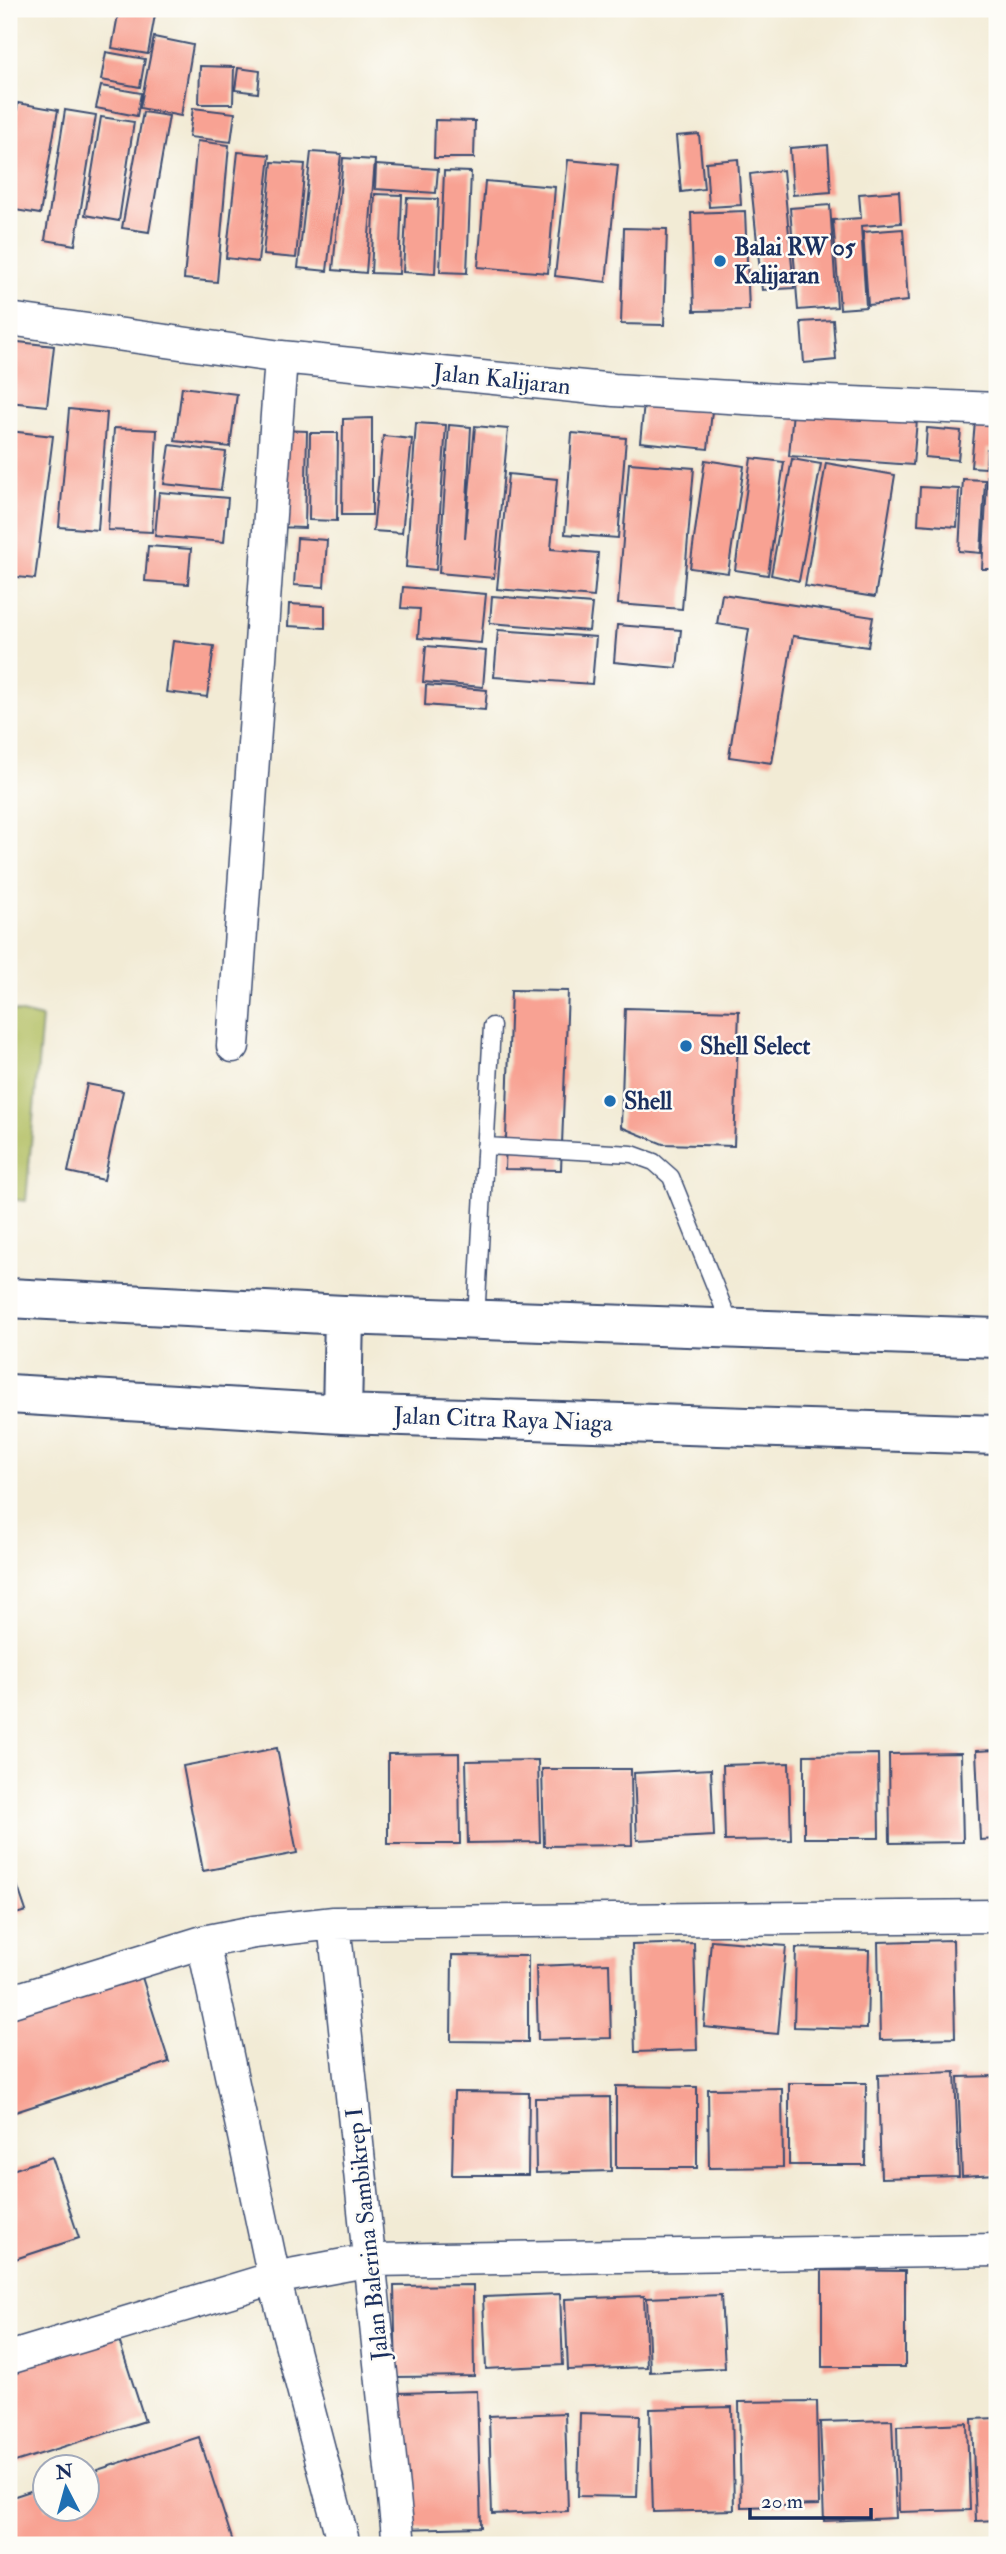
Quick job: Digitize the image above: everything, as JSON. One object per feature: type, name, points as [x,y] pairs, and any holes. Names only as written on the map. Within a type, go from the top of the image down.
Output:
[{"type":"street","name":"Jalan Kalijaran","points":[[9,319],[281,357],[614,390],[997,409]]},
{"type":"street","points":[[233,1046],[281,357]]},
{"type":"street","points":[[9,1298],[344,1315],[997,1338]]},
{"type":"street","points":[[342,1414],[344,1315]]},
{"type":"street","name":"Jalan Citra Raya Niaga","points":[[9,1394],[342,1414],[997,1435]]},
{"type":"street","points":[[9,2002],[203,1942],[254,1931],[334,1923],[997,1916]]},
{"type":"street","name":"Jalan Balerina Sambikrep I","points":[[334,1923],[399,2545]]},
{"type":"street","points":[[203,1942],[274,2278],[344,2545]]},
{"type":"street","points":[[9,2358],[274,2278],[370,2260],[997,2250]]},
{"type":"lane","points":[[476,1320],[492,1026]]},
{"type":"lane","points":[[485,1146],[632,1154],[654,1162],[671,1177],[732,1329]]},
{"type":"green space","points":[[9,1010],[42,1018],[26,1201],[9,1199]]},
{"type":"building","points":[[119,9],[156,9],[148,54],[112,48]]},
{"type":"building","points":[[154,37],[193,45],[181,116],[140,108]]},
{"type":"building","points":[[106,52],[145,59],[140,87],[101,80]]},
{"type":"building","points":[[200,66],[234,67],[233,104],[199,104]]},
{"type":"building","points":[[238,68],[260,71],[258,93],[235,90]]},
{"type":"building","points":[[101,86],[141,93],[137,116],[96,108]]},
{"type":"building","points":[[18,103],[58,110],[40,214],[9,209],[9,158]]},
{"type":"building","points":[[193,108],[235,113],[231,142],[189,137]]},
{"type":"building","points":[[65,110],[96,115],[75,245],[45,240]]},
{"type":"building","points":[[143,112],[169,116],[149,232],[122,228]]},
{"type":"building","points":[[101,117],[134,122],[119,221],[85,215]]},
{"type":"building","points":[[435,120],[475,121],[474,158],[434,158]]},
{"type":"building","points":[[699,134],[704,189],[681,192],[676,136]]},
{"type":"building","points":[[197,141],[229,145],[217,282],[184,279]]},
{"type":"building","points":[[828,145],[831,192],[793,195],[790,148]]},
{"type":"building","points":[[238,152],[270,155],[258,262],[226,258]]},
{"type":"building","points":[[311,152],[341,154],[327,271],[298,268]]},
{"type":"building","points":[[343,158],[375,160],[366,273],[333,270]]},
{"type":"building","points":[[738,159],[741,205],[709,207],[706,162]]},
{"type":"building","points":[[568,160],[618,165],[606,282],[555,276]]},
{"type":"building","points":[[272,162],[305,164],[296,258],[263,255]]},
{"type":"building","points":[[376,165],[438,169],[436,193],[375,189]]},
{"type":"building","points":[[783,170],[794,288],[762,290],[750,174]]},
{"type":"building","points":[[444,171],[471,172],[467,273],[440,272]]},
{"type":"building","points":[[485,181],[555,187],[548,273],[478,267]]},
{"type":"building","points":[[899,191],[901,223],[861,226],[866,307],[840,309],[833,220],[861,218],[859,194]]},
{"type":"building","points":[[375,194],[402,195],[399,274],[371,273]]},
{"type":"building","points":[[407,198],[438,199],[435,274],[403,272]]},
{"type":"building","points":[[830,205],[837,307],[798,310],[790,208]]},
{"type":"building","name":"Balai RW 05 Kalijaran","points":[[745,211],[749,310],[694,311],[691,213]]},
{"type":"building","points":[[624,228],[667,229],[664,325],[621,324]]},
{"type":"building","points":[[903,229],[908,301],[868,305],[863,232]]},
{"type":"building","points":[[833,320],[836,360],[804,363],[801,322]]},
{"type":"building","points":[[9,341],[54,346],[47,406],[9,402]]},
{"type":"building","points":[[182,387],[237,394],[230,447],[175,441]]},
{"type":"building","points":[[644,404],[712,411],[708,449],[640,442]]},
{"type":"building","points":[[69,409],[107,413],[98,530],[59,527]]},
{"type":"building","points":[[976,410],[997,412],[997,450],[987,449],[986,468],[971,467]]},
{"type":"building","points":[[793,411],[917,420],[913,465],[789,456]]},
{"type":"building","points":[[372,418],[372,515],[342,515],[343,419]]},
{"type":"building","points":[[416,423],[446,425],[436,570],[406,567]]},
{"type":"building","points":[[449,425],[471,427],[465,539],[475,426],[508,429],[494,578],[439,573]]},
{"type":"building","points":[[114,428],[157,430],[152,532],[108,530]]},
{"type":"building","points":[[927,428],[961,431],[958,460],[925,457]]},
{"type":"building","points":[[277,430],[307,431],[305,528],[274,527]]},
{"type":"building","points":[[9,431],[53,436],[35,579],[9,576]]},
{"type":"building","points":[[310,433],[338,433],[337,521],[309,520]]},
{"type":"building","points":[[572,433],[626,438],[618,538],[565,534]]},
{"type":"building","points":[[383,436],[412,439],[402,533],[373,531]]},
{"type":"building","points":[[170,445],[226,452],[221,490],[164,484]]},
{"type":"building","points":[[989,451],[997,452],[997,569],[982,569]]},
{"type":"building","points":[[751,458],[784,462],[768,575],[735,570]]},
{"type":"building","points":[[792,459],[821,464],[799,581],[771,575]]},
{"type":"building","points":[[705,460],[744,466],[728,573],[690,568]]},
{"type":"building","points":[[629,463],[694,468],[682,609],[618,604]]},
{"type":"building","points":[[826,463],[895,475],[875,597],[805,586]]},
{"type":"building","points":[[508,474],[557,479],[551,549],[598,553],[594,597],[497,589]]},
{"type":"building","points":[[963,479],[985,480],[981,553],[959,551]]},
{"type":"building","points":[[920,487],[959,489],[957,527],[918,524]]},
{"type":"building","points":[[159,492],[228,498],[224,542],[155,536]]},
{"type":"building","points":[[297,538],[327,540],[324,587],[294,585]]},
{"type":"building","points":[[148,546],[191,549],[188,584],[145,581]]},
{"type":"building","points":[[403,587],[486,594],[481,643],[418,638],[420,609],[401,608]]},
{"type":"building","points":[[722,594],[873,617],[868,647],[793,636],[772,763],[729,757],[749,629],[717,624]]},
{"type":"building","points":[[492,596],[592,604],[589,631],[490,623]]},
{"type":"building","points":[[289,604],[325,606],[325,628],[288,626]]},
{"type":"building","points":[[617,625],[681,630],[677,668],[614,662]]},
{"type":"building","points":[[498,630],[596,637],[592,684],[494,677]]},
{"type":"building","points":[[173,641],[214,646],[207,697],[166,692]]},
{"type":"building","points":[[426,646],[486,651],[483,687],[423,682]]},
{"type":"building","points":[[426,685],[487,690],[485,710],[425,705]]},
{"type":"building","points":[[511,990],[568,991],[561,1170],[505,1169]]},
{"type":"building","points":[[625,1008],[739,1011],[734,1146],[663,1144],[621,1127]]},
{"type":"building","points":[[87,1084],[123,1091],[104,1180],[68,1172]]},
{"type":"building","points":[[277,1748],[297,1853],[203,1871],[183,1766]]},
{"type":"building","points":[[997,1750],[997,1839],[980,1840],[976,1751]]},
{"type":"building","points":[[459,1753],[460,1844],[388,1844],[388,1754]]},
{"type":"building","points":[[961,1753],[963,1842],[890,1843],[889,1754]]},
{"type":"building","points":[[878,1754],[879,1838],[804,1838],[804,1755]]},
{"type":"building","points":[[538,1760],[540,1842],[468,1843],[466,1761]]},
{"type":"building","points":[[789,1763],[791,1840],[725,1841],[723,1765]]},
{"type":"building","points":[[542,1769],[631,1769],[632,1845],[544,1846]]},
{"type":"building","points":[[711,1769],[714,1836],[637,1840],[634,1773]]},
{"type":"building","points":[[9,1861],[26,1911],[9,1916]]},
{"type":"building","points":[[711,1940],[786,1946],[778,2034],[704,2027]]},
{"type":"building","points":[[953,1940],[955,2038],[880,2040],[878,1942]]},
{"type":"building","points":[[694,1943],[697,2050],[635,2052],[632,1945]]},
{"type":"building","points":[[796,1948],[869,1950],[867,2029],[794,2027]]},
{"type":"building","points":[[452,1955],[528,1956],[528,2042],[451,2041]]},
{"type":"building","points":[[609,1963],[611,2038],[538,2040],[536,1966]]},
{"type":"building","points":[[140,1971],[169,2062],[9,2114],[9,2013]]},
{"type":"building","points":[[955,2072],[959,2176],[881,2178],[878,2075]]},
{"type":"building","points":[[997,2076],[997,2174],[962,2176],[958,2077]]},
{"type":"building","points":[[789,2083],[866,2083],[865,2165],[789,2165]]},
{"type":"building","points":[[616,2086],[697,2087],[697,2168],[616,2168]]},
{"type":"building","points":[[782,2088],[783,2167],[709,2168],[708,2089]]},
{"type":"building","points":[[454,2092],[529,2093],[528,2175],[452,2175]]},
{"type":"building","points":[[610,2097],[611,2171],[536,2173],[535,2098]]},
{"type":"building","points":[[52,2157],[79,2238],[9,2261],[9,2171]]},
{"type":"building","points":[[822,2270],[905,2271],[905,2367],[822,2367]]},
{"type":"building","points":[[473,2285],[474,2376],[396,2377],[394,2286]]},
{"type":"building","points":[[560,2294],[563,2365],[486,2369],[483,2297]]},
{"type":"building","points":[[721,2295],[725,2368],[650,2372],[647,2298]]},
{"type":"building","points":[[644,2296],[647,2367],[568,2370],[565,2299]]},
{"type":"building","points":[[117,2334],[145,2421],[47,2452],[32,2452],[32,2457],[9,2464],[9,2368]]},
{"type":"building","points":[[477,2391],[481,2527],[401,2529],[398,2393]]},
{"type":"building","points":[[817,2401],[819,2505],[741,2507],[739,2402]]},
{"type":"building","points":[[732,2407],[734,2510],[653,2512],[650,2409]]},
{"type":"building","points":[[565,2413],[568,2511],[492,2514],[489,2416]]},
{"type":"building","points":[[580,2413],[640,2415],[637,2497],[578,2496]]},
{"type":"building","points":[[997,2418],[997,2520],[976,2521],[972,2419]]},
{"type":"building","points":[[892,2420],[896,2518],[824,2521],[820,2422]]},
{"type":"building","points":[[967,2423],[970,2510],[899,2512],[897,2426]]},
{"type":"building","points":[[199,2437],[233,2542],[222,2545],[9,2545],[9,2498],[32,2491],[32,2522],[102,2522],[102,2468]]},
{"type":"place","name":"Balai RW 05 Kalijaran","points":[[720,261]]},
{"type":"place","name":"Shell Select","points":[[686,1046]]},
{"type":"place","name":"Shell","points":[[610,1101]]}]
